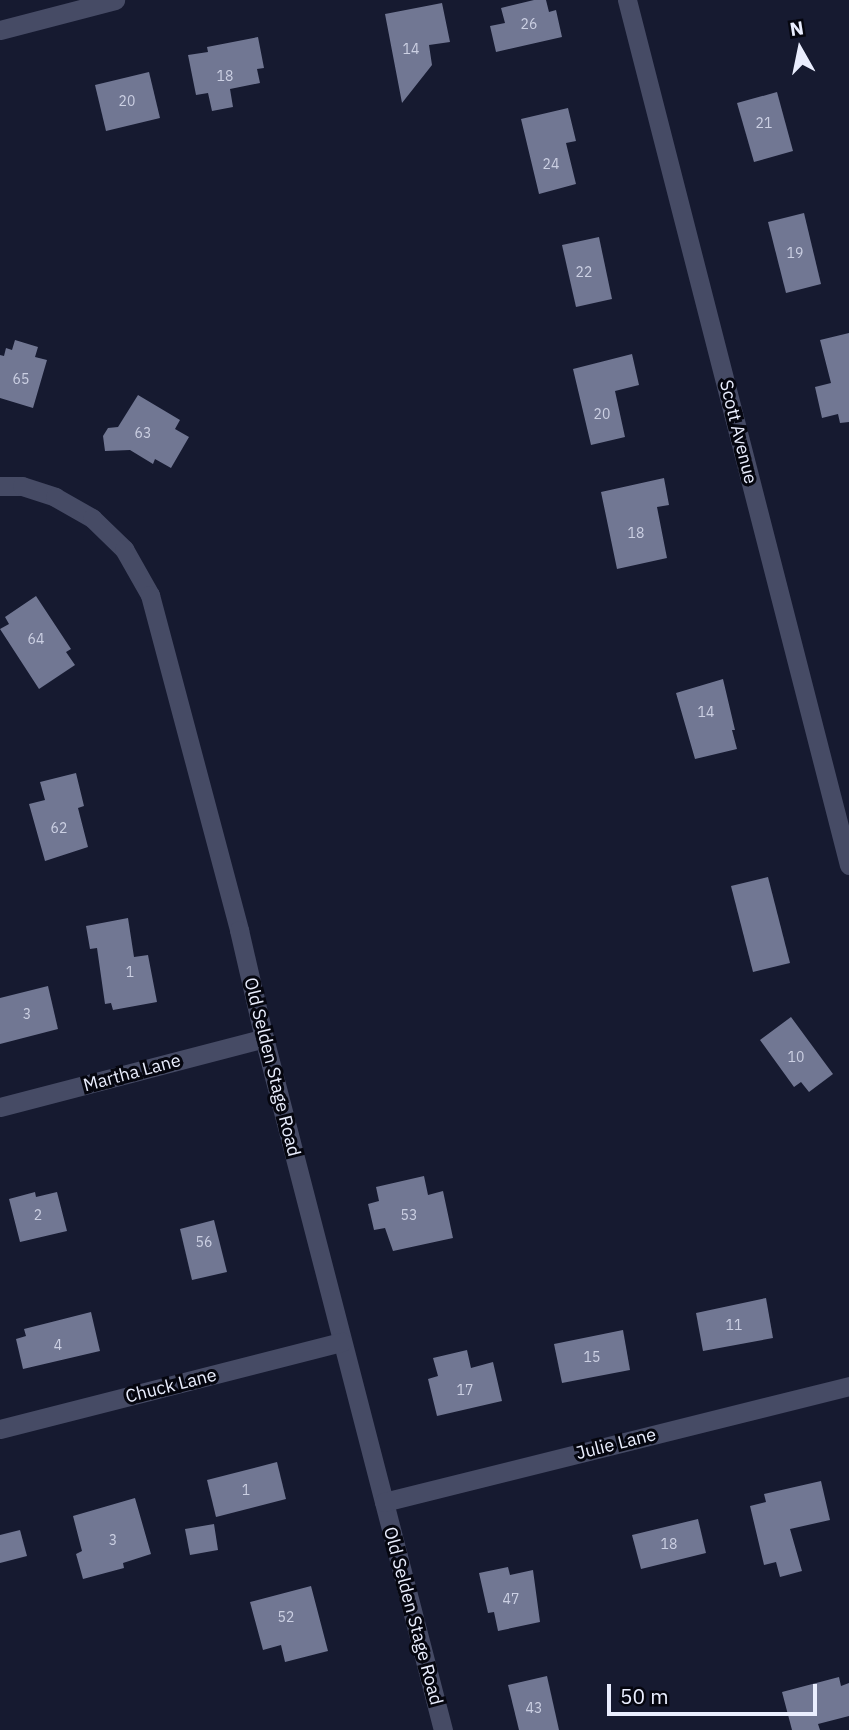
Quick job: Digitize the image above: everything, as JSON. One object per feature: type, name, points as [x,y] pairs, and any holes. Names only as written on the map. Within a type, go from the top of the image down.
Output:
[{"type":"street","points":[[0,30],[115,0]]},
{"type":"street","name":"Scott Avenue","points":[[627,0],[849,865]]},
{"type":"street","name":"Old Selden Stage Road","points":[[0,486],[22,486],[55,497],[92,518],[124,549],[150,595],[239,930],[264,1038],[443,1730]]},
{"type":"street","name":"Martha Lane","points":[[0,1107],[264,1038]]},
{"type":"street","name":"Chuck Lane","points":[[0,1429],[342,1342]]},
{"type":"street","name":"Julie Lane","points":[[384,1502],[849,1386]]},
{"type":"building","points":[[534,0],[546,0],[549,12],[556,10],[562,37],[496,52],[490,26],[505,23],[501,8]]},
{"type":"building","points":[[442,3],[450,42],[429,45],[432,65],[402,103],[385,14]]},
{"type":"building","points":[[258,37],[264,68],[257,69],[260,83],[230,89],[233,107],[212,111],[208,93],[196,95],[188,55],[208,52],[207,47]]},
{"type":"building","points":[[149,72],[160,118],[106,131],[95,85]]},
{"type":"building","points":[[777,92],[793,151],[754,162],[737,103]]},
{"type":"building","points":[[568,108],[576,141],[566,143],[576,184],[539,194],[521,119]]},
{"type":"building","points":[[804,213],[821,284],[786,293],[768,222]]},
{"type":"building","points":[[599,237],[612,299],[576,307],[562,245]]},
{"type":"building","points":[[849,333],[849,422],[840,423],[838,414],[822,418],[815,387],[831,383],[820,340]]},
{"type":"building","points":[[15,340],[38,347],[35,357],[47,360],[33,408],[0,398],[0,355],[4,356],[6,348],[12,350]]},
{"type":"building","points":[[632,354],[639,385],[615,391],[625,437],[591,445],[573,369]]},
{"type":"building","points":[[138,395],[180,420],[175,429],[189,437],[171,468],[155,459],[153,464],[130,450],[105,451],[103,436],[108,428],[118,427]]},
{"type":"building","points":[[664,478],[669,505],[657,507],[667,558],[617,569],[601,492]]},
{"type":"building","points":[[36,596],[71,649],[66,652],[75,665],[39,689],[0,629],[9,624],[5,617]]},
{"type":"building","points":[[723,679],[737,749],[695,759],[676,693]]},
{"type":"building","points":[[76,773],[84,806],[78,808],[88,847],[45,861],[29,804],[45,800],[40,782]]},
{"type":"building","points":[[768,877],[790,963],[753,972],[731,886]]},
{"type":"building","points":[[128,918],[134,957],[148,955],[157,1002],[113,1010],[111,1003],[105,1004],[97,948],[90,949],[86,926]]},
{"type":"building","points":[[48,986],[58,1029],[0,1044],[0,998]]},
{"type":"building","points":[[791,1017],[833,1074],[809,1092],[801,1082],[794,1087],[760,1040]]},
{"type":"building","points":[[424,1176],[428,1195],[443,1191],[453,1238],[393,1251],[385,1228],[374,1230],[368,1204],[379,1201],[376,1187]]},
{"type":"building","points":[[35,1192],[36,1197],[57,1192],[67,1231],[20,1242],[9,1199]]},
{"type":"building","points":[[214,1220],[227,1272],[192,1280],[180,1229]]},
{"type":"building","points":[[766,1298],[773,1338],[703,1351],[696,1313]]},
{"type":"building","points":[[91,1312],[100,1351],[23,1369],[16,1339],[26,1336],[24,1329]]},
{"type":"building","points":[[623,1330],[630,1370],[562,1383],[554,1344]]},
{"type":"building","points":[[467,1350],[471,1368],[493,1362],[502,1401],[437,1416],[428,1379],[438,1376],[433,1358]]},
{"type":"building","points":[[277,1462],[286,1499],[216,1517],[207,1480]]},
{"type":"building","points":[[821,1481],[830,1520],[790,1529],[802,1571],[780,1577],[776,1562],[764,1565],[750,1506],[766,1502],[764,1494]]},
{"type":"building","points":[[135,1498],[151,1554],[123,1563],[124,1568],[83,1579],[76,1554],[82,1551],[73,1516]]},
{"type":"building","points":[[698,1519],[706,1553],[641,1569],[632,1535]]},
{"type":"building","points":[[214,1524],[218,1550],[190,1555],[185,1529]]},
{"type":"building","points":[[20,1530],[27,1556],[0,1563],[0,1535]]},
{"type":"building","points":[[508,1567],[510,1575],[533,1570],[540,1622],[498,1631],[494,1612],[488,1613],[479,1573]]},
{"type":"building","points":[[311,1586],[328,1651],[285,1662],[281,1645],[263,1650],[250,1602]]},
{"type":"building","points":[[547,1676],[559,1730],[519,1730],[508,1685]]},
{"type":"building","points":[[839,1677],[841,1686],[849,1683],[849,1716],[818,1724],[820,1730],[792,1730],[782,1692]]}]
